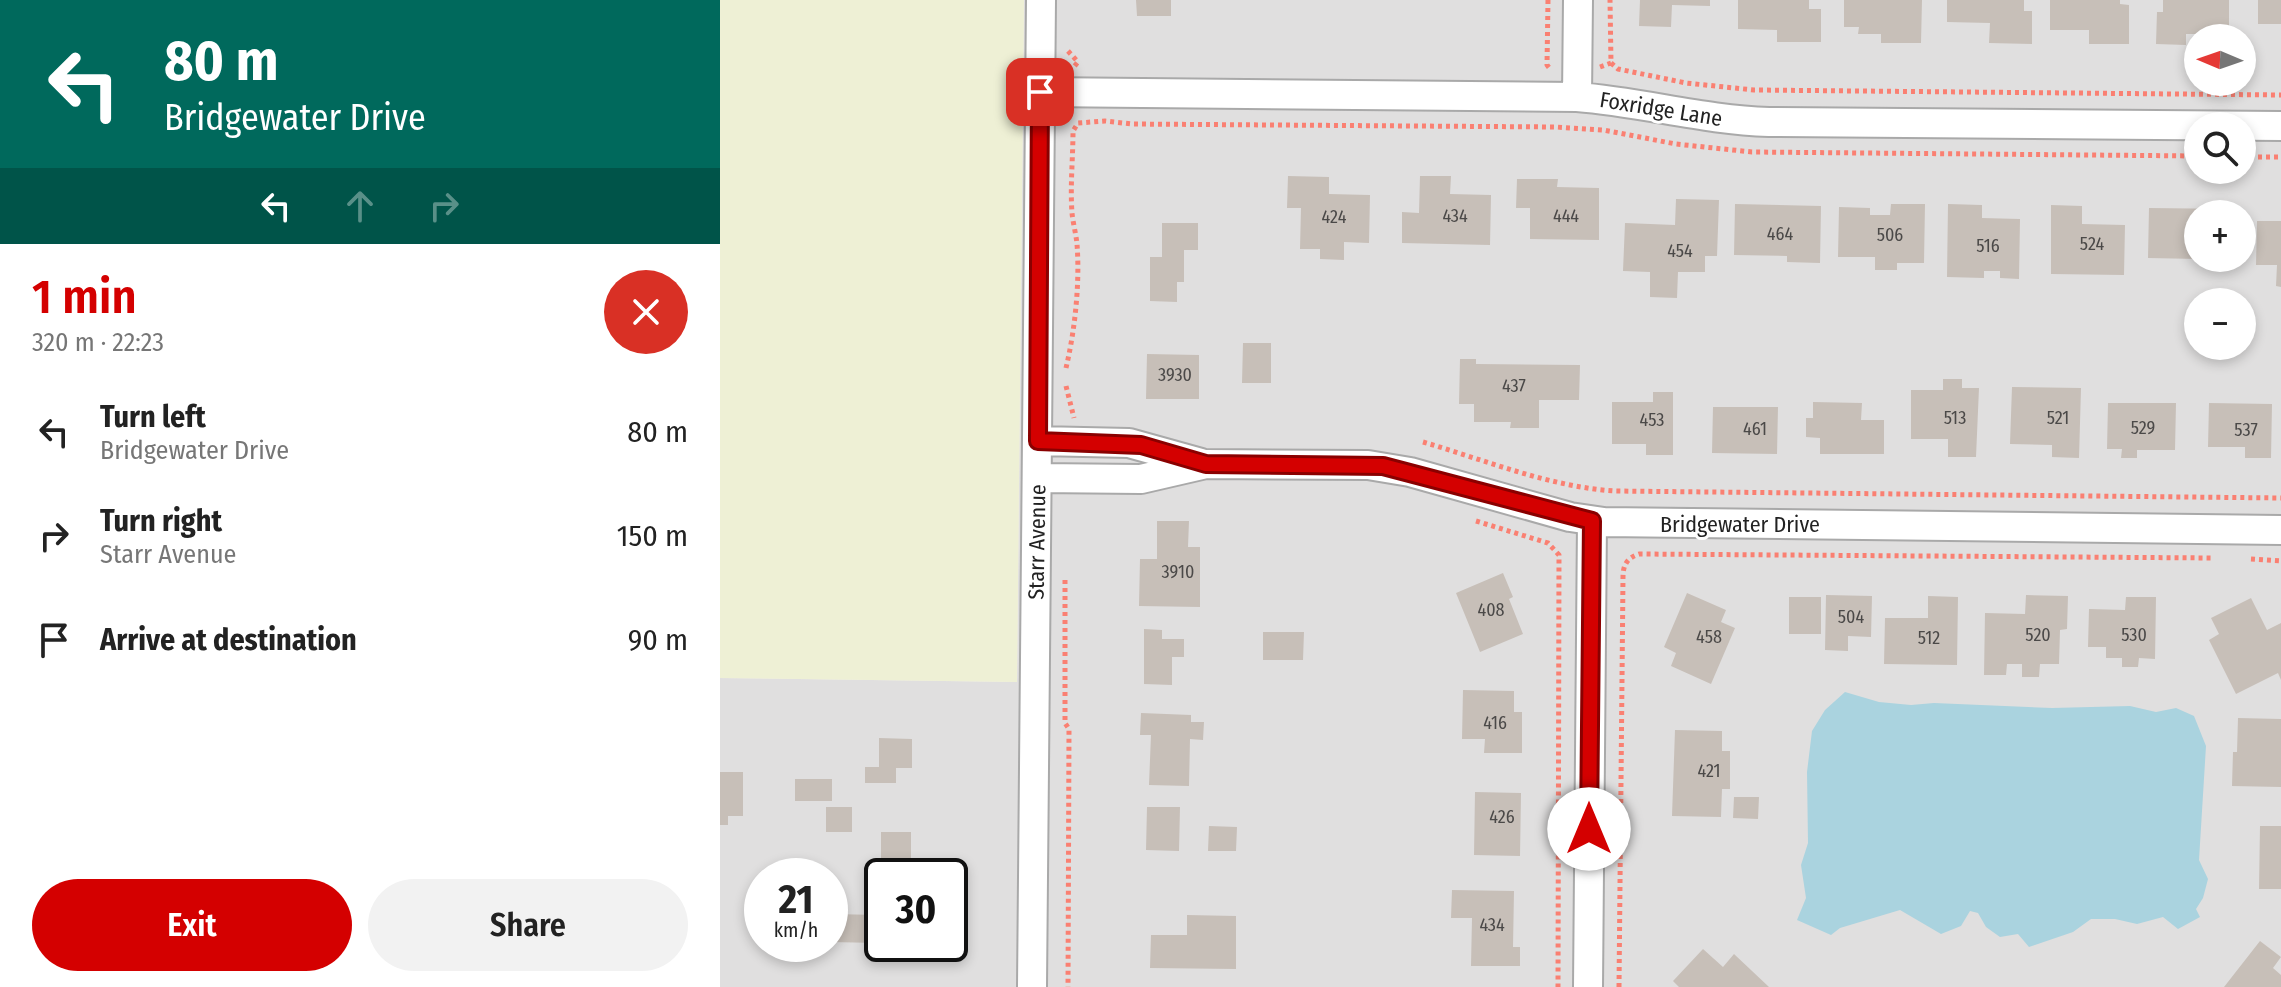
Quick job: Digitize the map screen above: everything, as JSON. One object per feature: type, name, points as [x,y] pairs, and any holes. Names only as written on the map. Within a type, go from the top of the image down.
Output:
[{"type":"street","name":"Starr Avenue","points":[[1032,987],[1041,0]]},
{"type":"street","points":[[1577,97],[1578,0]]},
{"type":"street","name":"Foxridge Lane","points":[[1040,92],[1577,97],[1626,102],[1681,114],[1761,122],[2281,126]]},
{"type":"street","name":"Bridgewater Drive","points":[[1038,441],[1141,445],[1206,464]]},
{"type":"street","name":"Bridgewater Drive","points":[[1038,478],[1141,479],[1206,464],[1383,466],[1592,521],[2281,530]]},
{"type":"street","points":[[1588,987],[1592,521]]},
{"type":"path","points":[[1610,0],[1610,60],[1618,69],[1686,83],[1754,90],[2281,95]]},
{"type":"path","points":[[1068,41],[1068,54],[1078,62],[1073,68],[1072,92],[1073,116],[1078,123]]},
{"type":"path","points":[[1078,123],[1556,127],[1603,130],[1676,144],[1760,153],[2184,156]]},
{"type":"path","points":[[1078,123],[1073,131],[1072,199],[1077,246],[1077,301],[1073,310],[1073,337],[1065,377],[1072,417],[1086,421],[1085,442]]},
{"type":"path","points":[[2256,157],[2281,157]]},
{"type":"path","points":[[1423,442],[1547,478],[1615,491],[2281,498]]},
{"type":"path","points":[[1473,520],[1548,543],[1559,555],[1558,987]]},
{"type":"path","points":[[1619,987],[1623,577],[1624,567],[1630,558],[1639,554],[2218,558]]},
{"type":"path","points":[[2247,558],[2281,561]]},
{"type":"path","points":[[1065,575],[1065,723],[1069,729],[1068,987]]},
{"type":"shaded area","points":[[1024,0],[2281,0],[2281,987],[720,987],[720,678],[1017,682]]},
{"type":"green space","points":[[720,0],[1024,0],[1017,682],[720,678]]},
{"type":"water","points":[[1845,692],[1879,702],[1911,705],[2130,706],[2156,712],[2176,708],[2194,716],[2206,746],[2199,860],[2208,879],[2203,898],[2196,909],[2200,917],[2178,929],[2163,917],[2137,924],[2115,919],[2091,919],[2073,932],[2029,947],[2018,934],[2000,937],[1986,927],[1978,913],[1970,911],[1961,926],[1941,934],[1900,910],[1840,928],[1831,935],[1797,920],[1806,898],[1801,865],[1808,843],[1807,772],[1812,731],[1825,710]]},
{"type":"building","points":[[1136,0],[1171,0],[1171,16],[1137,16]]},
{"type":"building","points":[[1640,0],[1710,0],[1710,6],[1672,5],[1671,27],[1639,26]]},
{"type":"building","points":[[1738,0],[1809,0],[1809,9],[1821,9],[1821,42],[1777,42],[1777,30],[1738,29]]},
{"type":"building","points":[[1844,0],[1922,0],[1921,43],[1881,43],[1881,34],[1858,34],[1859,27],[1844,27]]},
{"type":"building","points":[[1947,0],[2024,0],[2024,11],[2032,11],[2032,44],[1989,43],[1990,23],[1947,22]]},
{"type":"building","points":[[2050,0],[2120,0],[2120,4],[2129,5],[2129,44],[2089,44],[2089,30],[2050,30]]},
{"type":"building","points":[[2163,0],[2229,0],[2229,24],[2184,24],[2184,45],[2156,44],[2157,12],[2163,12]]},
{"type":"building","points":[[2258,0],[2281,0],[2281,24],[2258,24]]},
{"type":"building","points":[[1288,176],[1329,177],[1329,194],[1370,195],[1369,243],[1344,242],[1344,260],[1320,259],[1320,249],[1300,249],[1301,208],[1287,208]]},
{"type":"building","points":[[1420,176],[1451,176],[1450,194],[1491,195],[1490,245],[1402,243],[1402,212],[1419,213]]},
{"type":"building","points":[[1517,179],[1558,179],[1557,187],[1599,188],[1599,240],[1530,239],[1530,208],[1516,208]]},
{"type":"building","points":[[1676,199],[1719,200],[1717,256],[1705,256],[1705,272],[1678,272],[1677,298],[1650,297],[1650,272],[1623,271],[1625,223],[1675,225]]},
{"type":"building","points":[[1735,204],[1821,206],[1820,263],[1787,262],[1787,256],[1734,255]]},
{"type":"building","points":[[1891,204],[1925,204],[1924,263],[1897,263],[1897,270],[1875,270],[1875,257],[1838,257],[1839,207],[1870,208],[1870,215],[1890,215]]},
{"type":"building","points":[[1948,204],[1982,205],[1982,218],[2020,219],[2019,279],[2000,278],[2000,271],[1984,271],[1984,278],[1947,277]]},
{"type":"building","points":[[2051,205],[2082,206],[2082,224],[2125,225],[2124,275],[2051,274]]},
{"type":"building","points":[[2149,208],[2184,208],[2184,259],[2148,258]]},
{"type":"building","points":[[2257,221],[2281,221],[2281,287],[2276,286],[2277,265],[2256,265]]},
{"type":"building","points":[[1162,223],[1198,223],[1198,250],[1184,250],[1184,282],[1177,282],[1177,302],[1150,301],[1150,257],[1162,257]]},
{"type":"building","points":[[1243,343],[1271,343],[1271,383],[1242,383]]},
{"type":"building","points":[[1147,354],[1199,355],[1199,399],[1146,399]]},
{"type":"building","points":[[1460,359],[1476,359],[1476,364],[1580,365],[1579,400],[1539,400],[1539,428],[1510,428],[1511,422],[1474,422],[1474,404],[1459,404]]},
{"type":"building","points":[[1943,379],[1962,379],[1962,388],[1979,388],[1976,457],[1948,457],[1948,439],[1911,439],[1911,390],[1943,390]]},
{"type":"building","points":[[2012,387],[2081,388],[2079,458],[2052,457],[2052,445],[2010,444]]},
{"type":"building","points":[[1653,392],[1673,392],[1673,455],[1646,455],[1646,444],[1612,444],[1612,402],[1653,402]]},
{"type":"building","points":[[1813,402],[1862,403],[1861,420],[1884,420],[1884,454],[1820,454],[1820,438],[1806,437],[1806,418],[1813,418]]},
{"type":"building","points":[[2108,403],[2176,403],[2175,450],[2137,450],[2137,458],[2121,458],[2122,449],[2107,449]]},
{"type":"building","points":[[2209,403],[2272,404],[2271,458],[2245,458],[2245,447],[2208,447]]},
{"type":"building","points":[[1713,407],[1778,407],[1777,454],[1712,453]]},
{"type":"building","points":[[1157,521],[1189,521],[1188,547],[1200,547],[1200,607],[1139,606],[1140,559],[1157,559]]},
{"type":"building","points":[[1503,573],[1523,634],[1480,652],[1456,593]]},
{"type":"building","points":[[1687,593],[1726,610],[1721,622],[1735,628],[1711,684],[1671,666],[1676,653],[1664,647]]},
{"type":"building","points":[[1826,595],[1872,596],[1871,637],[1848,636],[1848,651],[1825,650]]},
{"type":"building","points":[[2026,595],[2068,596],[2067,629],[2060,630],[2059,664],[2040,664],[2039,677],[2022,677],[2022,664],[2007,664],[2006,675],[1984,675],[1985,613],[2025,614]]},
{"type":"building","points":[[1928,596],[1958,597],[1957,665],[1884,664],[1885,618],[1928,618]]},
{"type":"building","points":[[1789,597],[1821,597],[1821,634],[1789,634]]},
{"type":"building","points":[[2126,597],[2156,597],[2155,659],[2139,658],[2138,667],[2122,667],[2122,658],[2106,658],[2106,647],[2088,647],[2089,609],[2125,610]]},
{"type":"building","points":[[2251,598],[2267,630],[2281,623],[2281,680],[2278,673],[2236,694],[2209,640],[2219,634],[2211,618]]},
{"type":"building","points":[[1144,629],[1162,630],[1162,639],[1184,639],[1184,657],[1172,657],[1172,685],[1144,684]]},
{"type":"building","points":[[1263,632],[1304,632],[1303,660],[1263,660]]},
{"type":"building","points":[[1463,690],[1514,691],[1514,712],[1522,712],[1522,753],[1484,753],[1485,739],[1462,739]]},
{"type":"building","points":[[1141,713],[1191,715],[1191,722],[1204,722],[1203,740],[1190,739],[1189,786],[1149,785],[1151,735],[1140,735]]},
{"type":"building","points":[[2238,718],[2281,719],[2281,787],[2232,786]]},
{"type":"building","points":[[1675,730],[1722,731],[1722,751],[1730,751],[1730,789],[1722,789],[1721,817],[1672,816]]},
{"type":"building","points":[[879,738],[912,739],[912,768],[896,768],[896,783],[865,783],[865,767],[879,767]]},
{"type":"building","points":[[720,772],[743,772],[743,816],[728,816],[728,825],[720,825]]},
{"type":"building","points":[[795,779],[832,779],[832,801],[795,801]]},
{"type":"building","points":[[1475,792],[1521,793],[1520,856],[1474,855]]},
{"type":"building","points":[[1734,797],[1759,797],[1758,819],[1733,818]]},
{"type":"building","points":[[826,807],[852,807],[852,832],[826,832]]},
{"type":"building","points":[[1147,807],[1180,807],[1179,851],[1146,850]]},
{"type":"building","points":[[1209,826],[1237,827],[1236,851],[1208,851]]},
{"type":"building","points":[[2260,826],[2281,826],[2281,889],[2259,889]]},
{"type":"building","points":[[881,832],[911,832],[911,858],[881,858]]},
{"type":"building","points":[[1452,890],[1514,891],[1513,947],[1520,947],[1520,966],[1471,966],[1472,918],[1451,918]]},
{"type":"building","points":[[848,914],[864,915],[864,943],[848,942]]},
{"type":"building","points":[[1187,915],[1236,916],[1236,969],[1150,968],[1151,935],[1187,935]]},
{"type":"building","points":[[2260,941],[2281,957],[2273,968],[2281,975],[2281,987],[2224,987]]},
{"type":"building","points":[[1703,949],[1723,967],[1734,954],[1769,987],[1679,987],[1673,981]]},
{"type":"route","points":[[1040,92],[1038,441],[1129,443],[1206,464],[1383,466],[1592,521],[1589,829]]}]
